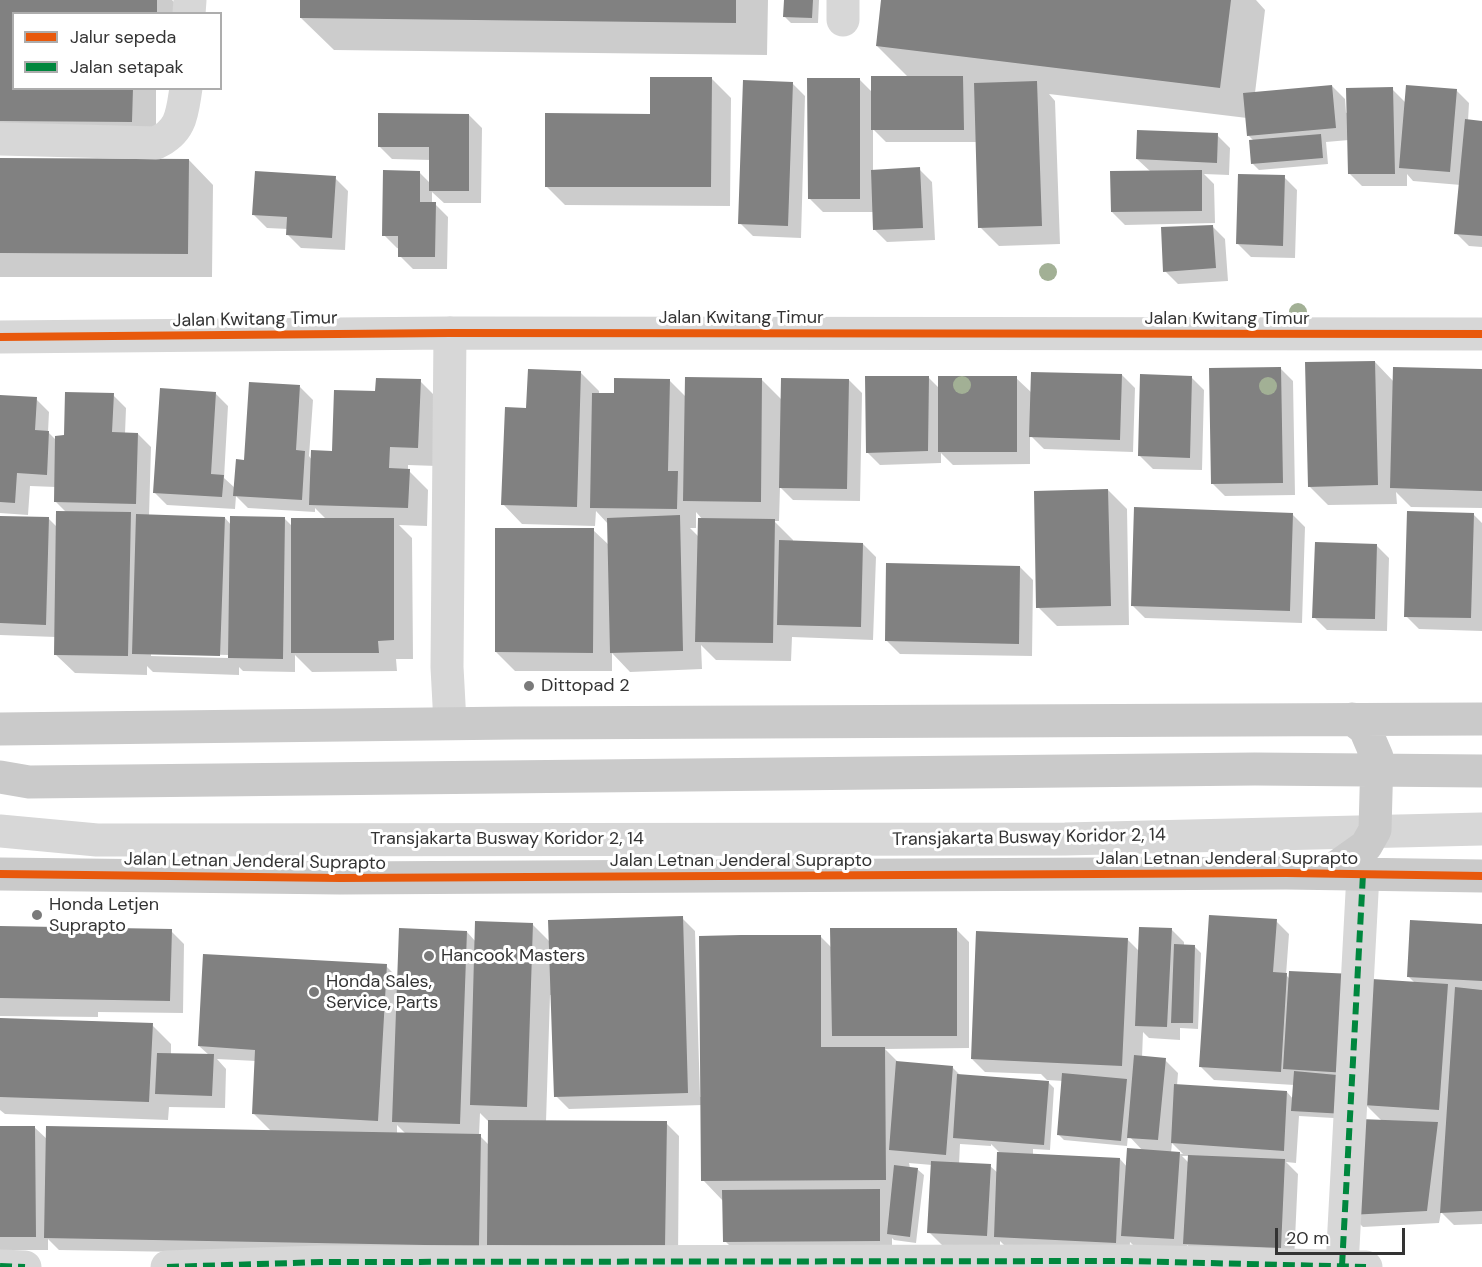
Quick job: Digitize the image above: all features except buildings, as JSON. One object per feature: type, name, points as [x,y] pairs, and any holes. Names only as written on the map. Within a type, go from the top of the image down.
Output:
[{"type":"main road","points":[[1328,873],[1366,846],[1375,830],[1377,757],[1365,729],[1352,719]]},
{"type":"main road","points":[[0,729],[450,723],[1482,719]]},
{"type":"main road","points":[[14,781],[1231,769],[1482,771]]},
{"type":"main road","name":"Jalan Letnan Jenderal Suprapto","points":[[0,874],[352,878],[1328,873],[1482,876]]},
{"type":"street","points":[[0,139],[156,143],[176,129],[183,111],[186,90]]},
{"type":"street","points":[[450,333],[447,667],[450,723]]},
{"type":"street","name":"Jalan Kwitang Timur","points":[[0,337],[450,333],[1482,334]]},
{"type":"street","points":[[0,742],[71,728]]},
{"type":"street","name":"Transjakarta Busway Koridor 2, 14","points":[[0,831],[97,840],[1065,839],[1482,829]]},
{"type":"street","points":[[1342,1266],[1363,874]]},
{"type":"street","points":[[167,1267],[974,1264],[1162,1261],[1366,1267]]},
{"type":"street","points":[[0,1266],[25,1267]]},
{"type":"marked path","points":[[1342,1266],[1363,874]]},
{"type":"marked path","points":[[167,1267],[322,1262],[1127,1261],[1366,1267]]},
{"type":"marked path","points":[[0,1266],[25,1267]]},
{"type":"cycle path","points":[[0,337],[450,333],[1482,334]]},
{"type":"cycle path","points":[[0,874],[340,878],[1286,873],[1482,876]]},
{"type":"place","name":"Dittopad 2","points":[[529,686]]},
{"type":"place","name":"Honda Letjen Suprapto","points":[[37,915]]},
{"type":"place","name":"Hancook Masters","points":[[429,956]]},
{"type":"place","name":"Honda Sales, Service, Parts","points":[[314,992]]}]
